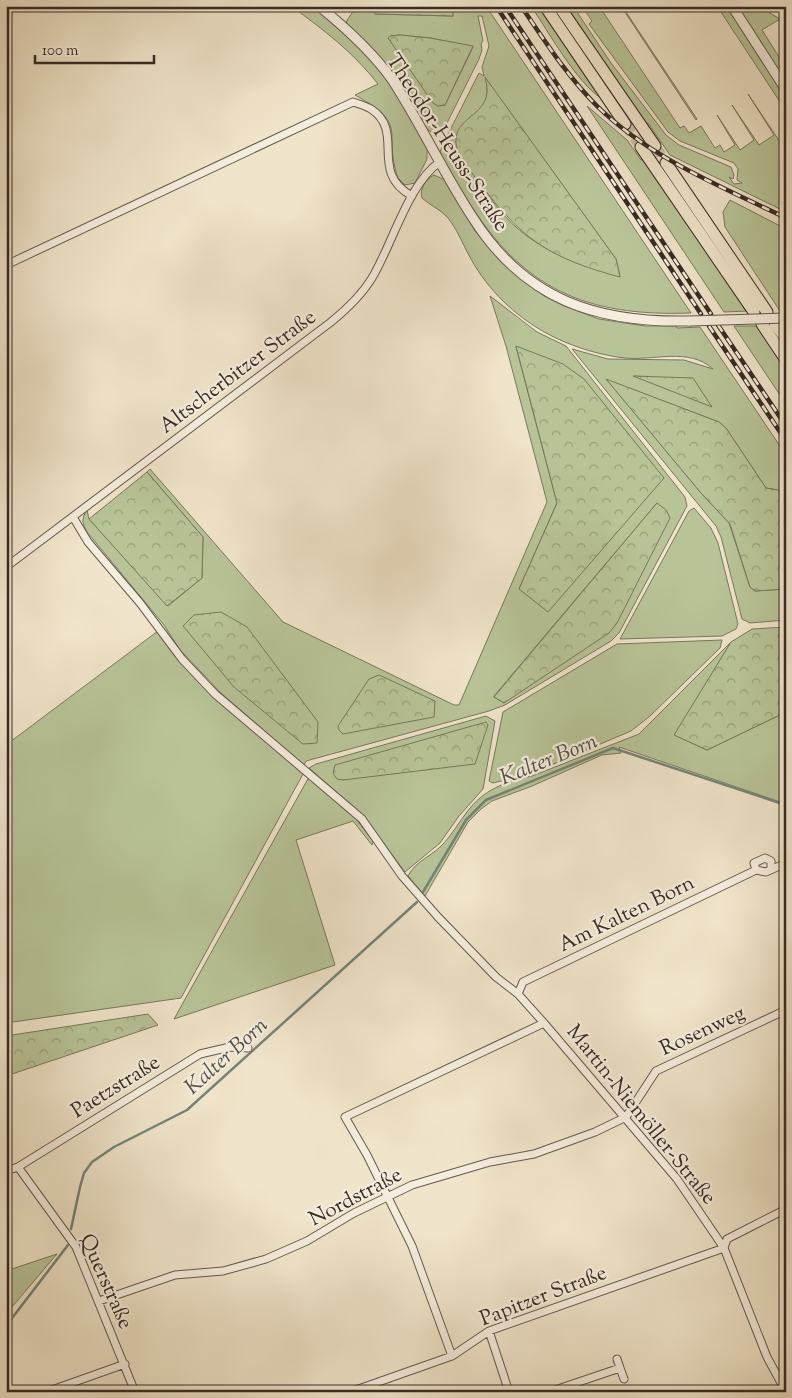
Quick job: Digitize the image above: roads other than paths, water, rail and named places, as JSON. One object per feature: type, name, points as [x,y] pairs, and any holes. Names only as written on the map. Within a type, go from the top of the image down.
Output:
[{"type":"main road","points":[[545,6],[625,124]]},
{"type":"main road","points":[[559,6],[655,146]]},
{"type":"main road","points":[[641,147],[754,312]]},
{"type":"main road","points":[[666,163],[767,312]]},
{"type":"main road","points":[[762,324],[786,360]]},
{"type":"main road","points":[[775,324],[786,339]]},
{"type":"street","name":"Theodor-Heuss-Straße","points":[[319,6],[352,33],[392,80],[487,239],[502,256],[536,284],[565,301],[598,313],[643,321],[786,318]]},
{"type":"street","points":[[732,6],[786,90]]},
{"type":"street","points":[[6,264],[353,102],[372,110],[382,120],[388,130],[388,168],[392,178],[403,191],[412,196]]},
{"type":"street","name":"Altscherbitzer Straße","points":[[6,567],[357,300],[372,278],[412,196],[428,170],[440,162]]},
{"type":"street","name":"Martin-Niemöller-Straße","points":[[73,517],[88,542],[140,602],[182,659],[215,694],[362,819],[402,876],[438,917],[496,977],[518,994],[626,1117],[677,1179],[724,1248],[767,1357],[786,1392]]},
{"type":"street","name":"Am Kalten Born","points":[[756,870],[754,863],[765,858],[771,861],[772,869]]},
{"type":"street","name":"Am Kalten Born","points":[[518,994],[524,982],[756,870],[766,872],[786,863]]},
{"type":"street","name":"Rosenweg","points":[[626,1117],[656,1070],[786,1010]]},
{"type":"street","name":"Martin-Niemöller-Straße","points":[[386,1197],[367,1155],[345,1117],[544,1023]]},
{"type":"street","name":"Paetzstraße","points":[[6,1171],[18,1167],[200,1054],[230,1047],[248,1048]]},
{"type":"street","name":"Nordstraße","points":[[99,1301],[175,1275],[223,1272],[266,1259],[307,1241],[354,1213],[386,1197],[438,1176],[561,1146],[626,1117]]},
{"type":"street","name":"Querstraße","points":[[18,1167],[76,1247],[135,1392]]},
{"type":"street","points":[[386,1197],[412,1246],[452,1356]]},
{"type":"street","points":[[724,1248],[727,1239],[786,1209]]},
{"type":"street","name":"Papitzer Straße","points":[[350,1392],[452,1356],[489,1331],[724,1248]]},
{"type":"street","points":[[489,1331],[509,1392]]},
{"type":"street","points":[[617,1359],[624,1379]]},
{"type":"street","points":[[46,1392],[125,1364]]},
{"type":"street","points":[[549,1392],[620,1368]]},
{"type":"waterway","name":"Kalter Born","points":[[423,892],[466,820],[486,800],[613,748],[786,805]]},
{"type":"waterway","name":"Kalter Born","points":[[71,1229],[84,1173],[92,1162],[114,1147],[187,1110],[417,902]]},
{"type":"waterway","name":"Kalter Born","points":[[6,1326],[68,1245]]},
{"type":"tunnel","points":[[625,124],[641,147]]},
{"type":"tunnel","points":[[655,146],[666,163]]},
{"type":"railway","points":[[496,6],[701,314]]},
{"type":"railway","points":[[505,6],[711,314]]},
{"type":"railway","points":[[521,6],[576,83],[597,106],[618,124],[640,141],[687,170],[786,218]]},
{"type":"railway","points":[[718,325],[786,426]]},
{"type":"railway","points":[[709,326],[786,441]]}]
